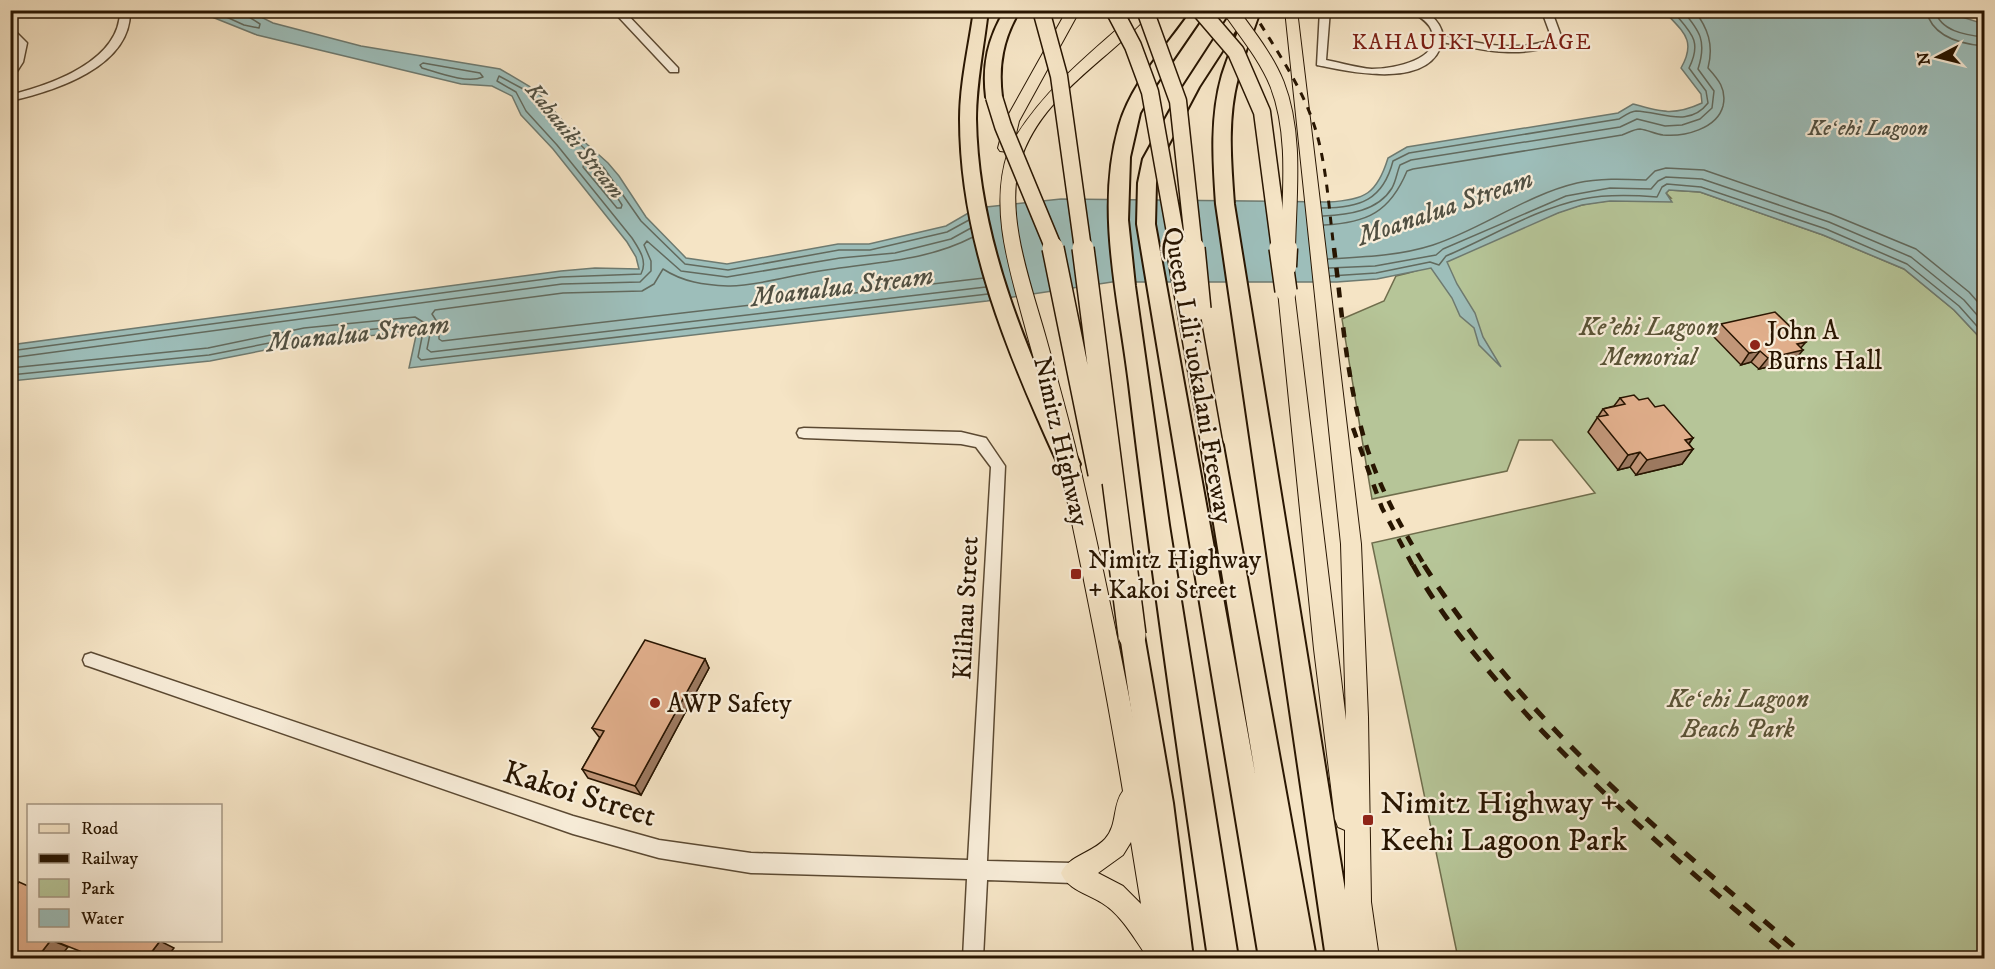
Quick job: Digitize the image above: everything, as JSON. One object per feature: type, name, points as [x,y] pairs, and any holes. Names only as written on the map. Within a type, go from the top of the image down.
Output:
[{"type":"highway","points":[[1013,10],[1002,29],[993,54],[994,97],[1007,136],[1052,243],[1061,277],[1132,635]]},
{"type":"highway","points":[[1041,10],[1052,44],[1063,98],[1132,635],[1159,803],[1167,958]]},
{"type":"highway","name":"Queen Liliʻuokalani Freeway","points":[[1113,10],[1132,46],[1150,92],[1301,958]]},
{"type":"highway","points":[[1146,10],[1178,101],[1195,254],[1212,445]]},
{"type":"highway","points":[[1223,958],[1151,480],[1122,238],[1119,179],[1127,128],[1133,108],[1200,10],[1236,52],[1262,112],[1286,291]]},
{"type":"highway","points":[[1241,10],[1191,87],[1152,159],[1147,183],[1146,224],[1274,958]]},
{"type":"highway","points":[[1253,10],[1230,77],[1224,109],[1222,169],[1225,204],[1341,958]]},
{"type":"highway","points":[[981,14],[968,117],[968,138],[981,234],[1033,390],[1069,464]]},
{"type":"main road","points":[[1013,250],[999,202],[998,182],[1012,121],[1074,10]]},
{"type":"main road","name":"Nimitz Highway","points":[[1146,10],[1046,103],[1028,128],[1011,165],[1009,201],[1013,250],[1051,385],[1069,464],[1133,774],[1167,958]]},
{"type":"main road","points":[[1230,10],[1267,63],[1285,110],[1288,136],[1286,291],[1324,649],[1366,958]]},
{"type":"main road","points":[[1291,10],[1312,183],[1352,567],[1357,717],[1358,902]]},
{"type":"main road","points":[[1073,873],[1113,852],[1128,826],[1133,774]]},
{"type":"main road","points":[[1073,873],[1114,895],[1167,958]]},
{"type":"street","points":[[10,98],[57,85],[95,62],[120,37],[126,22],[125,10]]},
{"type":"street","points":[[617,10],[674,70]]},
{"type":"street","points":[[1325,10],[1322,63],[1372,72],[1398,70],[1426,59],[1432,54],[1438,38],[1433,24],[1415,10]]},
{"type":"street","points":[[1438,38],[1508,50],[1530,50],[1554,42],[1556,36],[1549,17]]},
{"type":"street","points":[[10,29],[22,43],[18,62],[10,74]]},
{"type":"street","name":"Kilihau Street","points":[[804,433],[961,438],[981,442],[998,466],[973,958]]},
{"type":"street","name":"Kakoi Street","points":[[91,660],[573,825],[659,849],[751,863],[1073,873]]},
{"type":"green space","name":"Keʻehi Lagoon Beach Park","points":[[1669,190],[1700,192],[1823,235],[1904,269],[1954,310],[1984,342],[1984,958],[1458,958],[1372,543],[1595,493],[1552,440],[1519,440],[1507,471],[1372,499],[1342,319],[1384,301],[1396,276],[1463,254],[1571,208],[1608,201],[1671,198],[1666,193]]},
{"type":"water","points":[[1940,10],[1984,24],[1984,342],[1954,310],[1904,269],[1823,235],[1700,192],[1669,190],[1666,193],[1672,202],[1610,201],[1582,205],[1558,213],[1447,262],[1457,284],[1475,313],[1483,337],[1501,367],[1479,345],[1474,328],[1460,316],[1452,298],[1431,268],[1377,279],[1337,282],[1112,282],[987,301],[409,368],[417,331],[306,342],[210,361],[11,381],[10,345],[561,271],[595,268],[639,269],[636,257],[627,242],[553,149],[521,115],[512,96],[492,86],[461,84],[257,35],[197,11],[249,11],[273,23],[361,46],[500,69],[541,96],[570,129],[608,163],[646,217],[686,258],[727,264],[838,244],[869,244],[946,226],[977,208],[1061,199],[1328,202],[1351,199],[1368,193],[1379,180],[1388,158],[1407,147],[1618,113],[1633,104],[1652,109],[1675,111],[1702,103],[1701,94],[1681,68],[1688,50],[1686,37],[1664,11]]},
{"type":"building","points":[[1775,312],[1806,342],[1797,344],[1803,350],[1768,358],[1760,351],[1749,353],[1721,324]]},
{"type":"building","points":[[1634,395],[1639,400],[1648,398],[1655,407],[1664,405],[1693,438],[1685,440],[1693,449],[1647,460],[1640,452],[1628,455],[1597,417],[1608,415],[1603,409],[1625,404],[1620,398]]},
{"type":"building","name":"AWP Safety","points":[[645,640],[705,659],[635,786],[582,769],[604,731],[592,728]]},
{"type":"building","points":[[19,882],[27,886],[27,942],[49,942],[37,958],[10,958],[10,893]]},
{"type":"building","points":[[57,942],[159,942],[147,958],[97,958]]},
{"type":"railway","points":[[1252,10],[1304,99],[1316,131],[1323,160],[1334,249]]},
{"type":"railway","points":[[1334,248],[1349,368],[1364,438],[1390,504],[1425,566]]},
{"type":"railway","points":[[1353,428],[1382,508],[1413,566]]},
{"type":"railway","points":[[1413,565],[1443,613],[1467,644],[1504,689],[1571,761],[1643,829],[1792,958]]},
{"type":"railway","points":[[1424,565],[1463,622],[1506,676],[1552,727],[1651,823],[1808,958]]},
{"type":"place","name":"John A Burns Hall","points":[[1755,345]]},
{"type":"place","name":"Nimitz Highway + Kakoi Street","points":[[1076,574]]},
{"type":"place","name":"AWP Safety","points":[[655,703]]},
{"type":"place","name":"Nimitz Highway + Keehi Lagoon Park","points":[[1368,820]]},
{"type":"district","name":"KAHAUIKI VILLAGE","points":[[1472,41]]},
{"type":"water label","name":"Keʻehi Lagoon","points":[[1868,127]]},
{"type":"water label","name":"Kahauiki Stream","points":[[576,140]]},
{"type":"water label","name":"Moanalua Stream","points":[[1445,207]]},
{"type":"water label","name":"Moanalua Stream","points":[[842,286]]},
{"type":"water label","name":"Moanalua Stream","points":[[358,333]]},
{"type":"park label","name":"Ke'ehi Lagoon Memorial","points":[[1649,341]]}]
